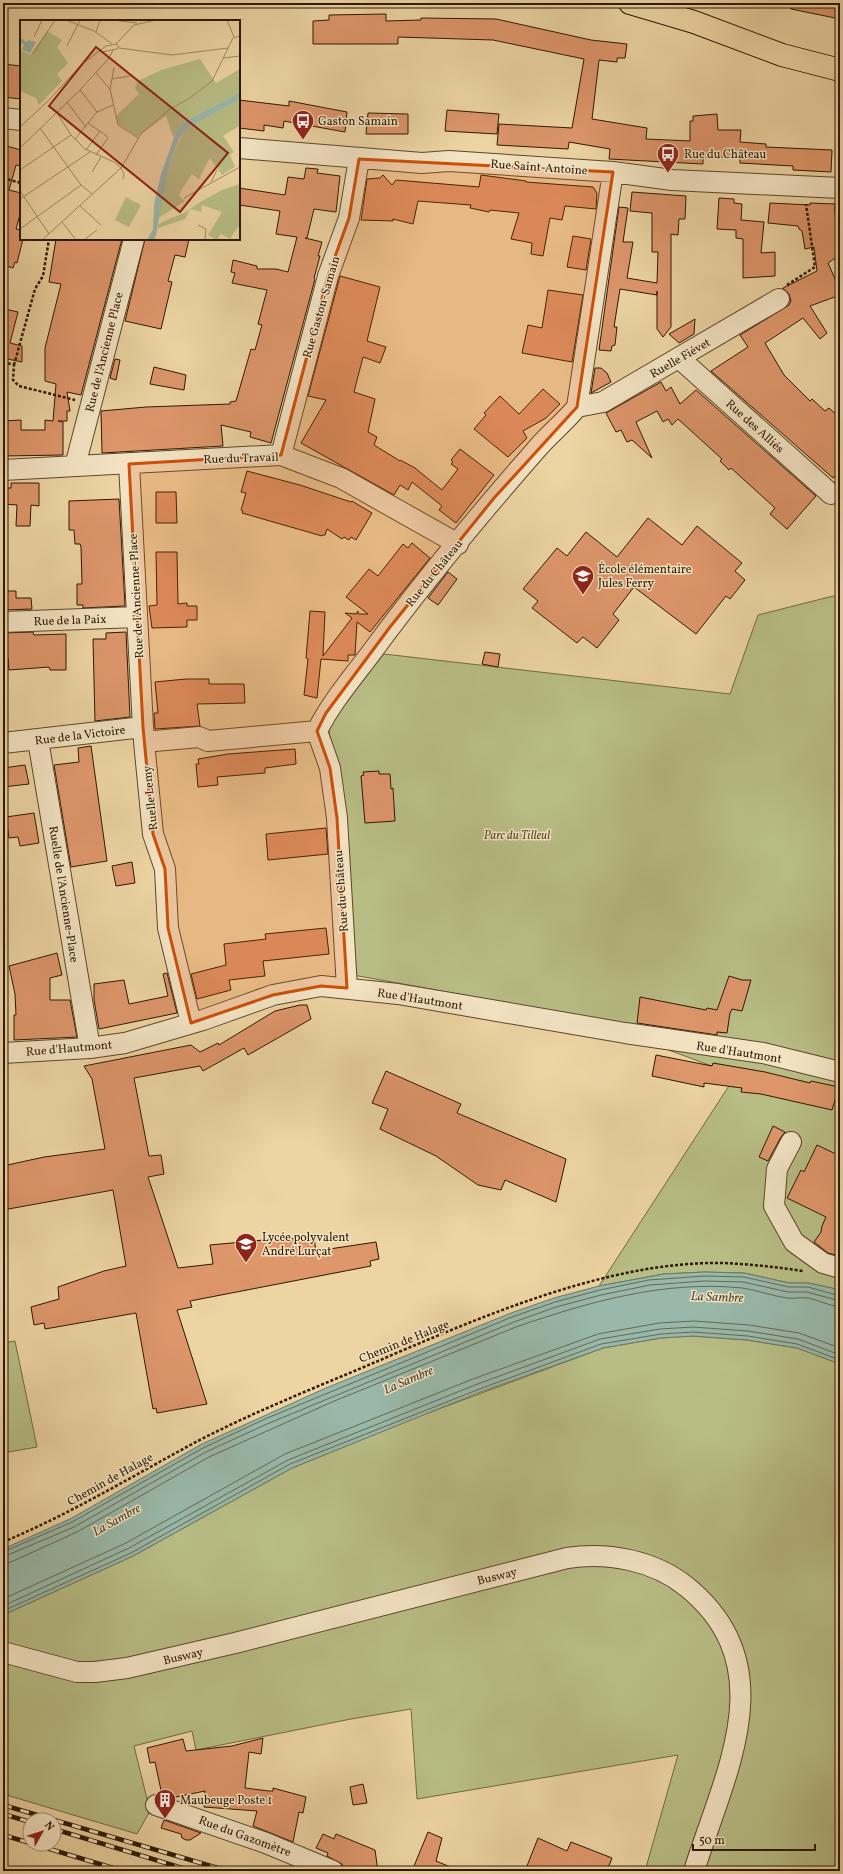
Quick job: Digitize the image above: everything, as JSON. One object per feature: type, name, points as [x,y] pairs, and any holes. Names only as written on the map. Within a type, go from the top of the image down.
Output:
[{"type":"main road","points":[[630,3],[694,22],[782,55],[840,70]]},
{"type":"main road","points":[[782,55],[840,86]]},
{"type":"street","points":[[3,118],[20,120]]},
{"type":"street","name":"Rue Saint-Antoine","points":[[240,148],[359,159],[422,163],[448,161],[613,172],[672,180],[840,188]]},
{"type":"street","name":"Rue Gaston-Samain","points":[[281,455],[328,276],[349,218],[359,159]]},
{"type":"street","points":[[577,407],[613,172]]},
{"type":"street","name":"Rue de l'Ancienne Place","points":[[75,466],[134,240]]},
{"type":"street","name":"Ruelle Fiévet","points":[[577,407],[603,402],[779,299]]},
{"type":"street","name":"Rue des Alliés","points":[[679,358],[831,494]]},
{"type":"street","name":"Rue du Château","points":[[347,988],[337,818],[330,768],[317,731],[326,713],[390,627],[540,445],[568,418],[577,407]]},
{"type":"street","name":"Rue du Travail","points":[[3,470],[281,455],[341,478],[458,544]]},
{"type":"street","name":"Rue de l'Ancienne-Place","points":[[129,464],[143,735]]},
{"type":"street","name":"Rue de la Paix","points":[[3,622],[137,617]]},
{"type":"street","points":[[143,735],[199,737],[208,741],[317,731]]},
{"type":"street","name":"Rue de la Victoire","points":[[3,743],[143,735]]},
{"type":"street","name":"Ruelle Lemy","points":[[143,735],[153,834],[165,869],[168,928],[191,1023]]},
{"type":"street","name":"Ruelle de l'Ancienne-Place","points":[[38,740],[90,1048]]},
{"type":"street","name":"Rue d'Hautmont","points":[[3,1053],[90,1048],[125,1043],[191,1023],[273,995],[321,986],[398,994],[625,1033],[763,1053],[840,1072]]},
{"type":"street","points":[[791,1142],[777,1169],[774,1206],[794,1242],[823,1263],[840,1268]]},
{"type":"street","name":"Busway","points":[[3,1652],[77,1672],[95,1672],[127,1668],[162,1661],[567,1558],[598,1556],[632,1560],[665,1572],[683,1583],[708,1606],[731,1642],[741,1678],[740,1715],[732,1757],[694,1871]]},
{"type":"street","name":"Rue du Gazomètre","points":[[156,1805],[266,1843],[333,1871]]},
{"type":"path","points":[[3,178],[20,183]]},
{"type":"path","points":[[779,299],[779,290],[815,267],[804,187]]},
{"type":"path","points":[[49,240],[43,276],[35,289],[14,365],[13,380],[19,386],[91,404]]},
{"type":"path","points":[[3,362],[14,365]]},
{"type":"path","name":"Chemin de Halage","points":[[3,1542],[40,1527],[86,1504],[196,1442],[262,1411],[421,1342],[533,1299],[619,1274],[677,1265],[720,1263],[771,1266],[807,1272]]},
{"type":"highlighted area","points":[[359,159],[613,172],[577,407],[494,498],[390,627],[326,713],[317,731],[330,768],[337,818],[347,988],[321,986],[273,995],[191,1023],[168,928],[165,869],[153,834],[143,727],[129,464],[281,455],[328,276],[349,218]]},
{"type":"green space","name":"Parc du Tilleul","points":[[833,596],[840,599],[840,1292],[832,1288],[808,1283],[789,1283],[744,1273],[704,1272],[664,1274],[599,1286],[736,1075],[574,1015],[353,975],[341,830],[328,723],[384,654],[730,694],[758,615]]},
{"type":"green space","points":[[693,1336],[747,1340],[797,1348],[840,1364],[840,1871],[645,1871],[678,1755],[417,1799],[411,1709],[351,1719],[196,1750],[192,1731],[134,1746],[150,1811],[137,1834],[3,1794],[3,1615],[133,1556],[292,1468],[417,1417],[603,1348],[661,1338]]},
{"type":"green space","points":[[15,1341],[37,1447],[3,1453],[3,1343]]},
{"type":"water","name":"La Sambre","points":[[704,1272],[744,1273],[789,1283],[808,1283],[832,1288],[840,1292],[840,1364],[797,1348],[747,1340],[693,1336],[661,1338],[603,1348],[478,1393],[292,1468],[133,1556],[3,1615],[3,1549],[70,1519],[202,1444],[326,1388],[511,1313],[554,1298],[599,1286],[664,1274]]},
{"type":"building","points":[[791,3],[831,3],[840,5],[840,19],[791,9]]},
{"type":"building","points":[[386,14],[386,21],[421,20],[421,18],[496,19],[591,40],[627,44],[625,58],[617,58],[617,62],[599,60],[592,119],[647,128],[646,139],[690,141],[690,121],[693,121],[693,116],[717,114],[718,130],[741,130],[740,142],[766,144],[766,147],[832,150],[831,172],[793,170],[793,166],[740,163],[740,157],[703,157],[703,164],[609,159],[610,149],[569,142],[568,149],[497,145],[499,124],[572,128],[584,59],[493,40],[398,37],[398,44],[313,44],[313,21],[329,20],[329,15]]},
{"type":"building","points":[[3,64],[20,66],[20,99],[3,97]]},
{"type":"building","points":[[240,100],[289,106],[289,101],[347,112],[345,132],[284,121],[283,128],[264,125],[264,131],[240,128]]},
{"type":"building","points":[[447,110],[499,114],[497,134],[445,131]]},
{"type":"building","points":[[368,113],[408,114],[408,134],[366,134]]},
{"type":"building","points":[[3,145],[20,150],[20,166],[16,165],[9,190],[20,193],[20,215],[16,229],[20,230],[20,240],[23,240],[17,263],[15,262],[13,268],[3,265]]},
{"type":"building","points":[[306,168],[318,169],[317,173],[340,176],[336,212],[314,209],[307,238],[305,238],[322,242],[318,256],[320,256],[271,443],[250,437],[251,432],[221,425],[223,446],[102,453],[101,411],[146,407],[230,404],[230,402],[236,401],[251,349],[255,350],[262,325],[258,324],[267,290],[232,283],[235,273],[231,272],[233,260],[257,266],[257,269],[276,269],[288,272],[297,237],[276,234],[280,211],[240,205],[240,188],[285,195],[288,177],[304,179]]},
{"type":"building","points":[[383,175],[392,185],[396,180],[479,187],[481,175],[526,182],[593,187],[597,193],[596,209],[565,206],[562,220],[550,218],[543,256],[531,254],[532,243],[511,239],[519,213],[490,210],[489,212],[470,208],[471,205],[418,201],[413,224],[393,219],[393,221],[361,220],[367,179],[380,178]]},
{"type":"building","points":[[632,192],[686,196],[685,219],[679,219],[678,235],[671,234],[671,327],[663,337],[657,329],[657,295],[620,289],[614,327],[617,327],[615,345],[612,346],[611,351],[599,350],[619,207],[628,208],[623,242],[633,242],[627,278],[657,283],[658,252],[652,252],[652,213],[630,211]]},
{"type":"building","points":[[719,198],[734,199],[734,203],[742,204],[741,220],[764,222],[761,253],[775,252],[775,276],[743,278],[743,239],[736,238],[736,230],[717,229]]},
{"type":"building","points":[[770,203],[810,205],[810,203],[835,204],[835,215],[840,216],[840,255],[828,263],[840,290],[840,295],[810,306],[827,333],[820,339],[803,318],[765,343],[784,375],[810,401],[812,399],[825,411],[829,408],[840,418],[840,470],[833,478],[711,371],[748,347],[740,335],[789,305],[791,301],[789,294],[783,288],[817,271],[814,247],[805,249],[802,231],[798,226],[768,223]]},
{"type":"building","points":[[573,236],[591,239],[586,270],[567,267]]},
{"type":"building","points":[[56,240],[122,240],[81,395],[67,392],[70,411],[67,411],[67,421],[58,421],[63,422],[63,455],[3,456],[3,421],[21,420],[21,430],[45,430],[45,420],[53,421],[56,384],[45,381],[45,348],[61,284],[49,282]]},
{"type":"building","points":[[145,240],[189,240],[185,257],[175,255],[168,281],[172,282],[161,329],[125,321]]},
{"type":"building","points":[[340,276],[380,287],[367,341],[386,347],[380,363],[363,357],[354,392],[375,399],[368,432],[377,437],[374,445],[400,461],[415,468],[442,490],[458,469],[451,464],[453,462],[451,460],[460,449],[494,475],[456,523],[439,510],[442,506],[412,482],[408,490],[400,485],[394,495],[301,443],[326,400],[308,396]]},
{"type":"building","points":[[548,290],[583,295],[572,362],[522,353],[528,325],[542,328]]},
{"type":"building","points":[[5,309],[18,312],[10,343],[22,346],[22,362],[3,358],[3,321]]},
{"type":"building","points":[[695,319],[694,334],[679,343],[669,334]]},
{"type":"building","points":[[115,359],[120,360],[116,380],[110,378]]},
{"type":"building","points":[[154,367],[186,375],[184,390],[150,384]]},
{"type":"building","points":[[595,368],[601,368],[607,373],[611,382],[591,393]]},
{"type":"building","points":[[661,382],[666,391],[671,387],[680,404],[696,390],[816,496],[787,529],[770,514],[775,508],[731,468],[729,470],[720,461],[722,459],[678,419],[672,425],[668,419],[663,422],[657,411],[636,422],[652,458],[632,440],[627,442],[621,430],[616,432],[606,413]]},
{"type":"building","points":[[543,389],[560,404],[546,418],[523,431],[527,438],[508,457],[474,429],[486,415],[484,413],[500,396],[519,414]]},
{"type":"building","points":[[247,471],[300,485],[351,502],[352,501],[372,513],[356,540],[351,537],[349,540],[344,537],[342,539],[327,529],[325,535],[322,536],[242,513],[243,511],[241,510],[246,493],[241,492]]},
{"type":"building","points":[[11,483],[39,483],[39,506],[31,505],[30,526],[16,526],[17,505],[3,504],[3,488],[11,488]]},
{"type":"building","points":[[156,492],[176,492],[177,523],[156,523]]},
{"type":"building","points":[[119,499],[125,606],[83,608],[83,605],[77,605],[77,584],[82,584],[81,547],[80,544],[75,544],[74,530],[69,530],[69,501]]},
{"type":"building","points":[[648,518],[682,545],[697,526],[742,563],[735,571],[745,580],[730,599],[726,596],[696,634],[634,587],[613,614],[619,620],[597,648],[583,637],[577,643],[532,608],[538,601],[523,589],[557,548],[567,556],[586,532],[617,557]]},
{"type":"building","points":[[412,543],[430,558],[370,632],[357,622],[355,655],[348,655],[348,661],[321,659],[317,698],[304,695],[308,659],[306,658],[310,611],[325,612],[323,656],[352,618],[345,613],[356,614],[358,611],[358,614],[368,614],[346,597],[369,569],[378,576],[403,544],[408,548]]},
{"type":"building","points":[[156,552],[177,552],[178,604],[187,603],[187,606],[197,606],[197,620],[187,620],[187,627],[152,628],[149,606],[157,605]]},
{"type":"building","points":[[448,572],[457,579],[438,605],[428,598]]},
{"type":"building","points":[[3,591],[16,591],[16,598],[31,598],[32,609],[3,610]]},
{"type":"building","points":[[33,632],[34,635],[66,634],[66,670],[50,670],[49,667],[9,670],[8,658],[3,658],[3,633]]},
{"type":"building","points":[[126,632],[130,717],[95,721],[93,639],[106,639],[106,633]]},
{"type":"building","points":[[485,652],[500,654],[498,667],[482,664]]},
{"type":"building","points":[[186,679],[209,679],[209,684],[244,684],[245,703],[197,704],[200,726],[155,729],[154,713],[158,713],[155,682]]},
{"type":"building","points":[[91,746],[107,861],[71,867],[54,765],[79,762],[78,748]]},
{"type":"building","points":[[295,749],[296,764],[265,768],[265,773],[217,777],[218,785],[198,787],[196,764],[199,764],[198,759],[228,754]]},
{"type":"building","points":[[25,765],[29,784],[3,787],[3,768]]},
{"type":"building","points":[[379,771],[379,774],[390,774],[391,789],[393,788],[395,821],[365,823],[361,776],[364,775],[363,772]]},
{"type":"building","points":[[34,813],[39,843],[20,846],[18,837],[9,838],[6,817]]},
{"type":"building","points":[[326,828],[328,854],[268,860],[266,834]]},
{"type":"building","points":[[132,862],[135,883],[116,886],[112,866]]},
{"type":"building","points":[[326,928],[329,954],[263,961],[265,976],[229,980],[231,990],[197,999],[191,974],[226,965],[224,944],[266,939],[265,934]]},
{"type":"building","points":[[57,953],[62,975],[50,978],[50,1000],[70,1000],[77,1037],[14,1040],[14,1015],[16,1015],[15,994],[9,966]]},
{"type":"building","points":[[167,973],[177,1013],[99,1029],[94,1000],[94,984],[124,980],[129,1004],[168,996],[163,974]]},
{"type":"building","points":[[729,976],[742,980],[751,980],[742,1011],[732,1009],[730,1013],[727,1033],[717,1032],[717,1035],[637,1023],[640,997],[706,1010],[707,1008],[717,1010]]},
{"type":"building","points":[[300,1005],[307,1005],[311,1019],[248,1055],[244,1048],[203,1071],[200,1066],[134,1078],[149,1156],[161,1155],[164,1174],[148,1177],[178,1268],[213,1264],[210,1245],[275,1239],[314,1238],[316,1251],[376,1242],[379,1259],[370,1261],[371,1266],[190,1301],[192,1307],[177,1310],[207,1404],[157,1413],[156,1408],[153,1409],[136,1313],[45,1329],[44,1323],[34,1325],[31,1307],[59,1299],[58,1287],[104,1271],[126,1266],[113,1190],[3,1210],[3,1166],[44,1157],[105,1149],[92,1079],[84,1066],[191,1045],[200,1052],[218,1043],[219,1045],[275,1011]]},
{"type":"building","points":[[656,1055],[712,1066],[713,1063],[765,1072],[810,1083],[811,1081],[839,1087],[832,1110],[761,1094],[741,1092],[742,1088],[704,1083],[704,1087],[652,1076]]},
{"type":"building","points":[[386,1071],[461,1104],[457,1113],[566,1159],[556,1202],[505,1180],[501,1190],[478,1185],[436,1156],[380,1129],[388,1109],[372,1103]]},
{"type":"building","points":[[773,1126],[785,1132],[768,1161],[759,1157]]},
{"type":"building","points":[[817,1145],[840,1156],[840,1256],[828,1253],[814,1242],[821,1232],[826,1217],[787,1198],[801,1170],[804,1172]]},
{"type":"building","points":[[263,1738],[261,1754],[249,1752],[245,1788],[273,1791],[273,1788],[306,1797],[303,1813],[299,1812],[293,1842],[253,1826],[257,1811],[204,1807],[205,1791],[171,1798],[162,1795],[155,1762],[150,1763],[147,1748],[183,1739],[186,1751],[232,1746]]},
{"type":"building","points":[[363,1784],[367,1803],[353,1805],[350,1787]]},
{"type":"building","points":[[164,1820],[201,1833],[190,1840],[186,1840],[182,1838],[181,1834],[161,1828]]},
{"type":"building","points":[[428,1832],[442,1838],[436,1861],[460,1871],[412,1871]]},
{"type":"building","points":[[323,1834],[334,1839],[336,1834],[375,1850],[378,1871],[344,1870],[342,1864],[327,1856],[328,1853],[316,1848]]},
{"type":"building","points":[[538,1838],[567,1851],[571,1842],[612,1858],[607,1871],[525,1871]]},
{"type":"railway","points":[[3,1805],[228,1871]]},
{"type":"railway","points":[[3,1814],[22,1820]]},
{"type":"railway","points":[[62,1831],[192,1871]]},
{"type":"railway","points":[[3,1835],[22,1841]]},
{"type":"railway","points":[[60,1852],[123,1871]]},
{"type":"place","name":"Gaston Samain","points":[[303,140]]},
{"type":"place","name":"Rue du Château","points":[[668,174]]},
{"type":"place","name":"École élémentaire Jules Ferry","points":[[583,596]]},
{"type":"place","name":"Lycée polyvalent André Lurçat","points":[[246,1264]]},
{"type":"place","name":"Maubeuge Poste 1","points":[[165,1820]]}]
